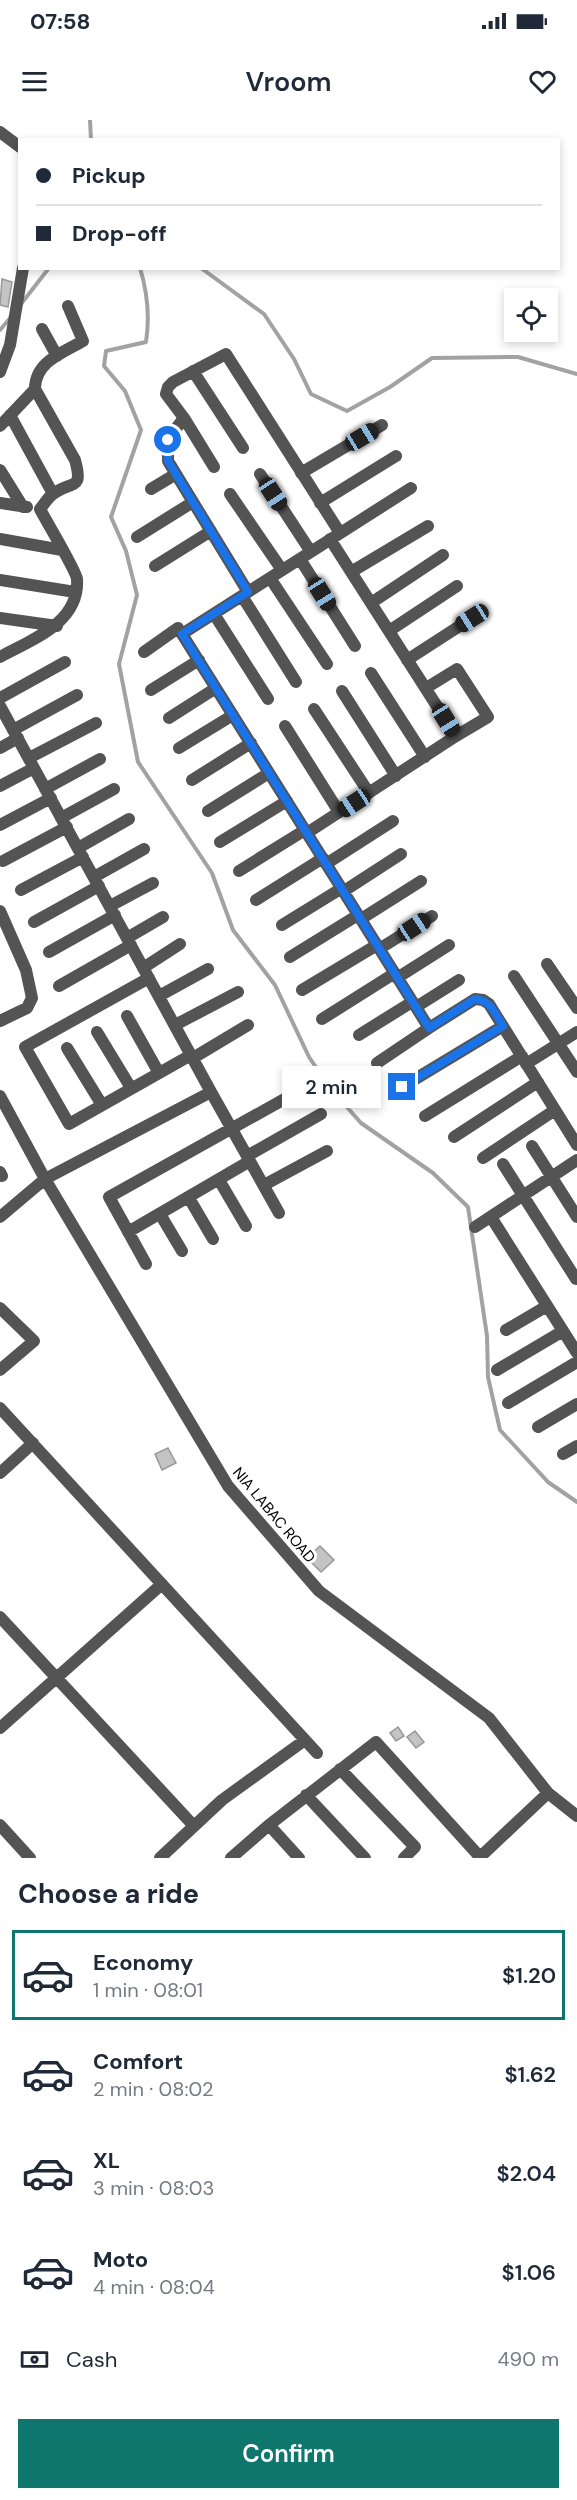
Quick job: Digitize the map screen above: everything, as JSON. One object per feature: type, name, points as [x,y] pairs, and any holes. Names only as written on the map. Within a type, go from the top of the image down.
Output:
[{"type":"street","points":[[0,132],[18,146]]},
{"type":"street","points":[[0,372],[10,345],[23,270]]},
{"type":"street","points":[[40,509],[53,494],[75,485],[78,479],[75,460],[34,389],[35,377],[42,367],[83,341],[68,306]]},
{"type":"street","points":[[42,329],[57,356]]},
{"type":"street","points":[[214,467],[184,418],[166,394],[173,382],[226,354],[320,503],[351,572],[456,736]]},
{"type":"street","points":[[194,371],[243,448]]},
{"type":"street","points":[[0,426],[34,389]]},
{"type":"street","points":[[10,416],[53,494]]},
{"type":"street","points":[[184,418],[168,440],[168,461],[211,531],[296,682]]},
{"type":"street","points":[[301,473],[382,425]]},
{"type":"street","points":[[320,503],[396,456]]},
{"type":"street","points":[[0,470],[23,507]]},
{"type":"street","points":[[151,489],[176,474]]},
{"type":"street","points":[[260,474],[311,552]]},
{"type":"street","points":[[182,634],[411,488]]},
{"type":"street","points":[[230,494],[282,570]]},
{"type":"street","points":[[0,502],[40,509]]},
{"type":"street","points":[[137,537],[193,502]]},
{"type":"street","points":[[0,657],[57,626],[74,603],[77,578],[40,509]]},
{"type":"street","points":[[351,572],[428,526]]},
{"type":"street","points":[[155,566],[211,531]]},
{"type":"street","points":[[0,539],[62,550]]},
{"type":"street","points":[[371,603],[443,555]]},
{"type":"street","points":[[300,559],[355,646]]},
{"type":"street","points":[[270,578],[327,664]]},
{"type":"street","points":[[0,580],[75,592]]},
{"type":"street","points":[[389,631],[457,586]]},
{"type":"street","points":[[214,614],[268,699]]},
{"type":"street","points":[[0,618],[57,626]]},
{"type":"street","points":[[407,660],[472,618]]},
{"type":"street","points":[[144,652],[178,628],[429,1028]]},
{"type":"street","points":[[151,690],[199,660]]},
{"type":"street","points":[[65,662],[0,705],[279,1213]]},
{"type":"street","points":[[239,871],[339,812],[488,717],[457,669],[426,688]]},
{"type":"street","points":[[371,673],[425,757]]},
{"type":"street","points":[[169,718],[216,688]]},
{"type":"street","points":[[342,691],[396,776]]},
{"type":"street","points":[[0,748],[15,734],[77,695]]},
{"type":"street","points":[[314,709],[369,793]]},
{"type":"street","points":[[179,748],[233,715]]},
{"type":"street","points":[[0,786],[96,723]]},
{"type":"street","points":[[285,726],[339,812]]},
{"type":"street","points":[[192,780],[250,743]]},
{"type":"street","points":[[0,825],[100,759]]},
{"type":"street","points":[[208,811],[269,773]]},
{"type":"street","points":[[3,861],[114,789]]},
{"type":"street","points":[[220,843],[287,801]]},
{"type":"street","points":[[21,890],[129,819]]},
{"type":"street","points":[[256,900],[393,821]]},
{"type":"street","points":[[34,922],[144,849]]},
{"type":"street","points":[[282,925],[400,854]]},
{"type":"street","points":[[291,957],[421,881]]},
{"type":"street","points":[[49,952],[153,883]]},
{"type":"street","points":[[0,911],[26,970],[32,998],[27,1008],[0,1021]]},
{"type":"street","points":[[302,990],[432,916]]},
{"type":"street","points":[[59,986],[129,942],[163,917]]},
{"type":"street","points":[[180,944],[146,973],[25,1047],[69,1124],[248,1025]]},
{"type":"street","points":[[322,1019],[449,945]]},
{"type":"street","points":[[547,964],[577,1008]]},
{"type":"street","points":[[159,996],[208,969]]},
{"type":"street","points":[[514,976],[577,1072]]},
{"type":"street","points":[[359,1035],[459,980]]},
{"type":"street","points":[[175,1025],[238,992]]},
{"type":"street","points":[[377,1063],[475,999],[483,1000],[489,1004],[577,1145]]},
{"type":"street","points":[[128,1016],[159,1073]]},
{"type":"street","points":[[402,1087],[503,1026]]},
{"type":"street","points":[[97,1032],[131,1088]]},
{"type":"street","points":[[425,1116],[577,1032]]},
{"type":"street","points":[[67,1048],[102,1105]]},
{"type":"street","points":[[454,1137],[538,1082]]},
{"type":"street","points":[[146,1264],[109,1197],[306,1087]]},
{"type":"street","points":[[0,1217],[45,1179],[211,1092]]},
{"type":"street","name":"NIA LABAC ROAD","points":[[0,1096],[45,1179],[228,1486],[319,1591],[489,1718],[548,1793],[577,1815]]},
{"type":"street","points":[[483,1158],[555,1110]]},
{"type":"street","points":[[128,1232],[219,1180],[321,1114]]},
{"type":"street","points":[[532,1146],[577,1217]]},
{"type":"street","points":[[264,1185],[327,1151]]},
{"type":"street","points":[[475,1227],[577,1160]]},
{"type":"street","points":[[503,1164],[576,1279]]},
{"type":"street","points":[[219,1180],[246,1226]]},
{"type":"street","points":[[189,1198],[213,1239]]},
{"type":"street","points":[[160,1214],[182,1251]]},
{"type":"street","points":[[491,1216],[577,1353]]},
{"type":"street","points":[[506,1330],[547,1306]]},
{"type":"street","points":[[0,1308],[34,1341],[0,1370]]},
{"type":"street","points":[[497,1370],[563,1332]]},
{"type":"street","points":[[508,1403],[577,1362]]},
{"type":"street","points":[[538,1426],[577,1404]]},
{"type":"street","points":[[0,1408],[317,1753]]},
{"type":"street","points":[[0,1473],[33,1443]]},
{"type":"street","points":[[563,1454],[577,1446]]},
{"type":"street","points":[[0,1728],[162,1584]]},
{"type":"street","points":[[0,1617],[193,1826]]},
{"type":"street","points":[[160,1858],[222,1800],[305,1740]]},
{"type":"street","points":[[234,1857],[306,1795],[376,1742],[480,1858],[548,1793]]},
{"type":"street","points":[[340,1768],[415,1847],[404,1858]]},
{"type":"street","points":[[306,1795],[365,1858]]},
{"type":"street","points":[[0,1825],[30,1858]]},
{"type":"street","points":[[269,1825],[299,1858]]},
{"type":"building","points":[[2,279],[12,282],[8,307],[0,305]]},
{"type":"building","points":[[168,1448],[176,1463],[162,1470],[155,1454]]},
{"type":"building","points":[[320,1546],[334,1560],[321,1572],[307,1558]]},
{"type":"building","points":[[398,1727],[404,1736],[396,1741],[390,1733]]},
{"type":"building","points":[[415,1731],[424,1742],[416,1748],[407,1737]]},
{"type":"waterway","points":[[90,120],[91,138]]},
{"type":"waterway","points":[[21,304],[47,270]]},
{"type":"waterway","points":[[141,270],[148,305],[146,342],[106,351],[104,366],[125,391],[141,430],[111,517],[126,551],[137,595],[119,664],[138,762],[212,873],[233,930],[275,985],[309,1057],[330,1088],[361,1123],[433,1173],[468,1207],[487,1336],[488,1377],[500,1430],[548,1482],[577,1502]]},
{"type":"waterway","points":[[204,270],[264,314],[294,359],[311,394],[347,411],[390,387],[432,358],[518,357],[577,374]]},
{"type":"waterway","points":[[0,330],[11,317]]},
{"type":"route","points":[[168,440],[168,461],[248,592],[182,634],[429,1028],[475,999],[489,1004],[503,1026],[402,1087]]}]
